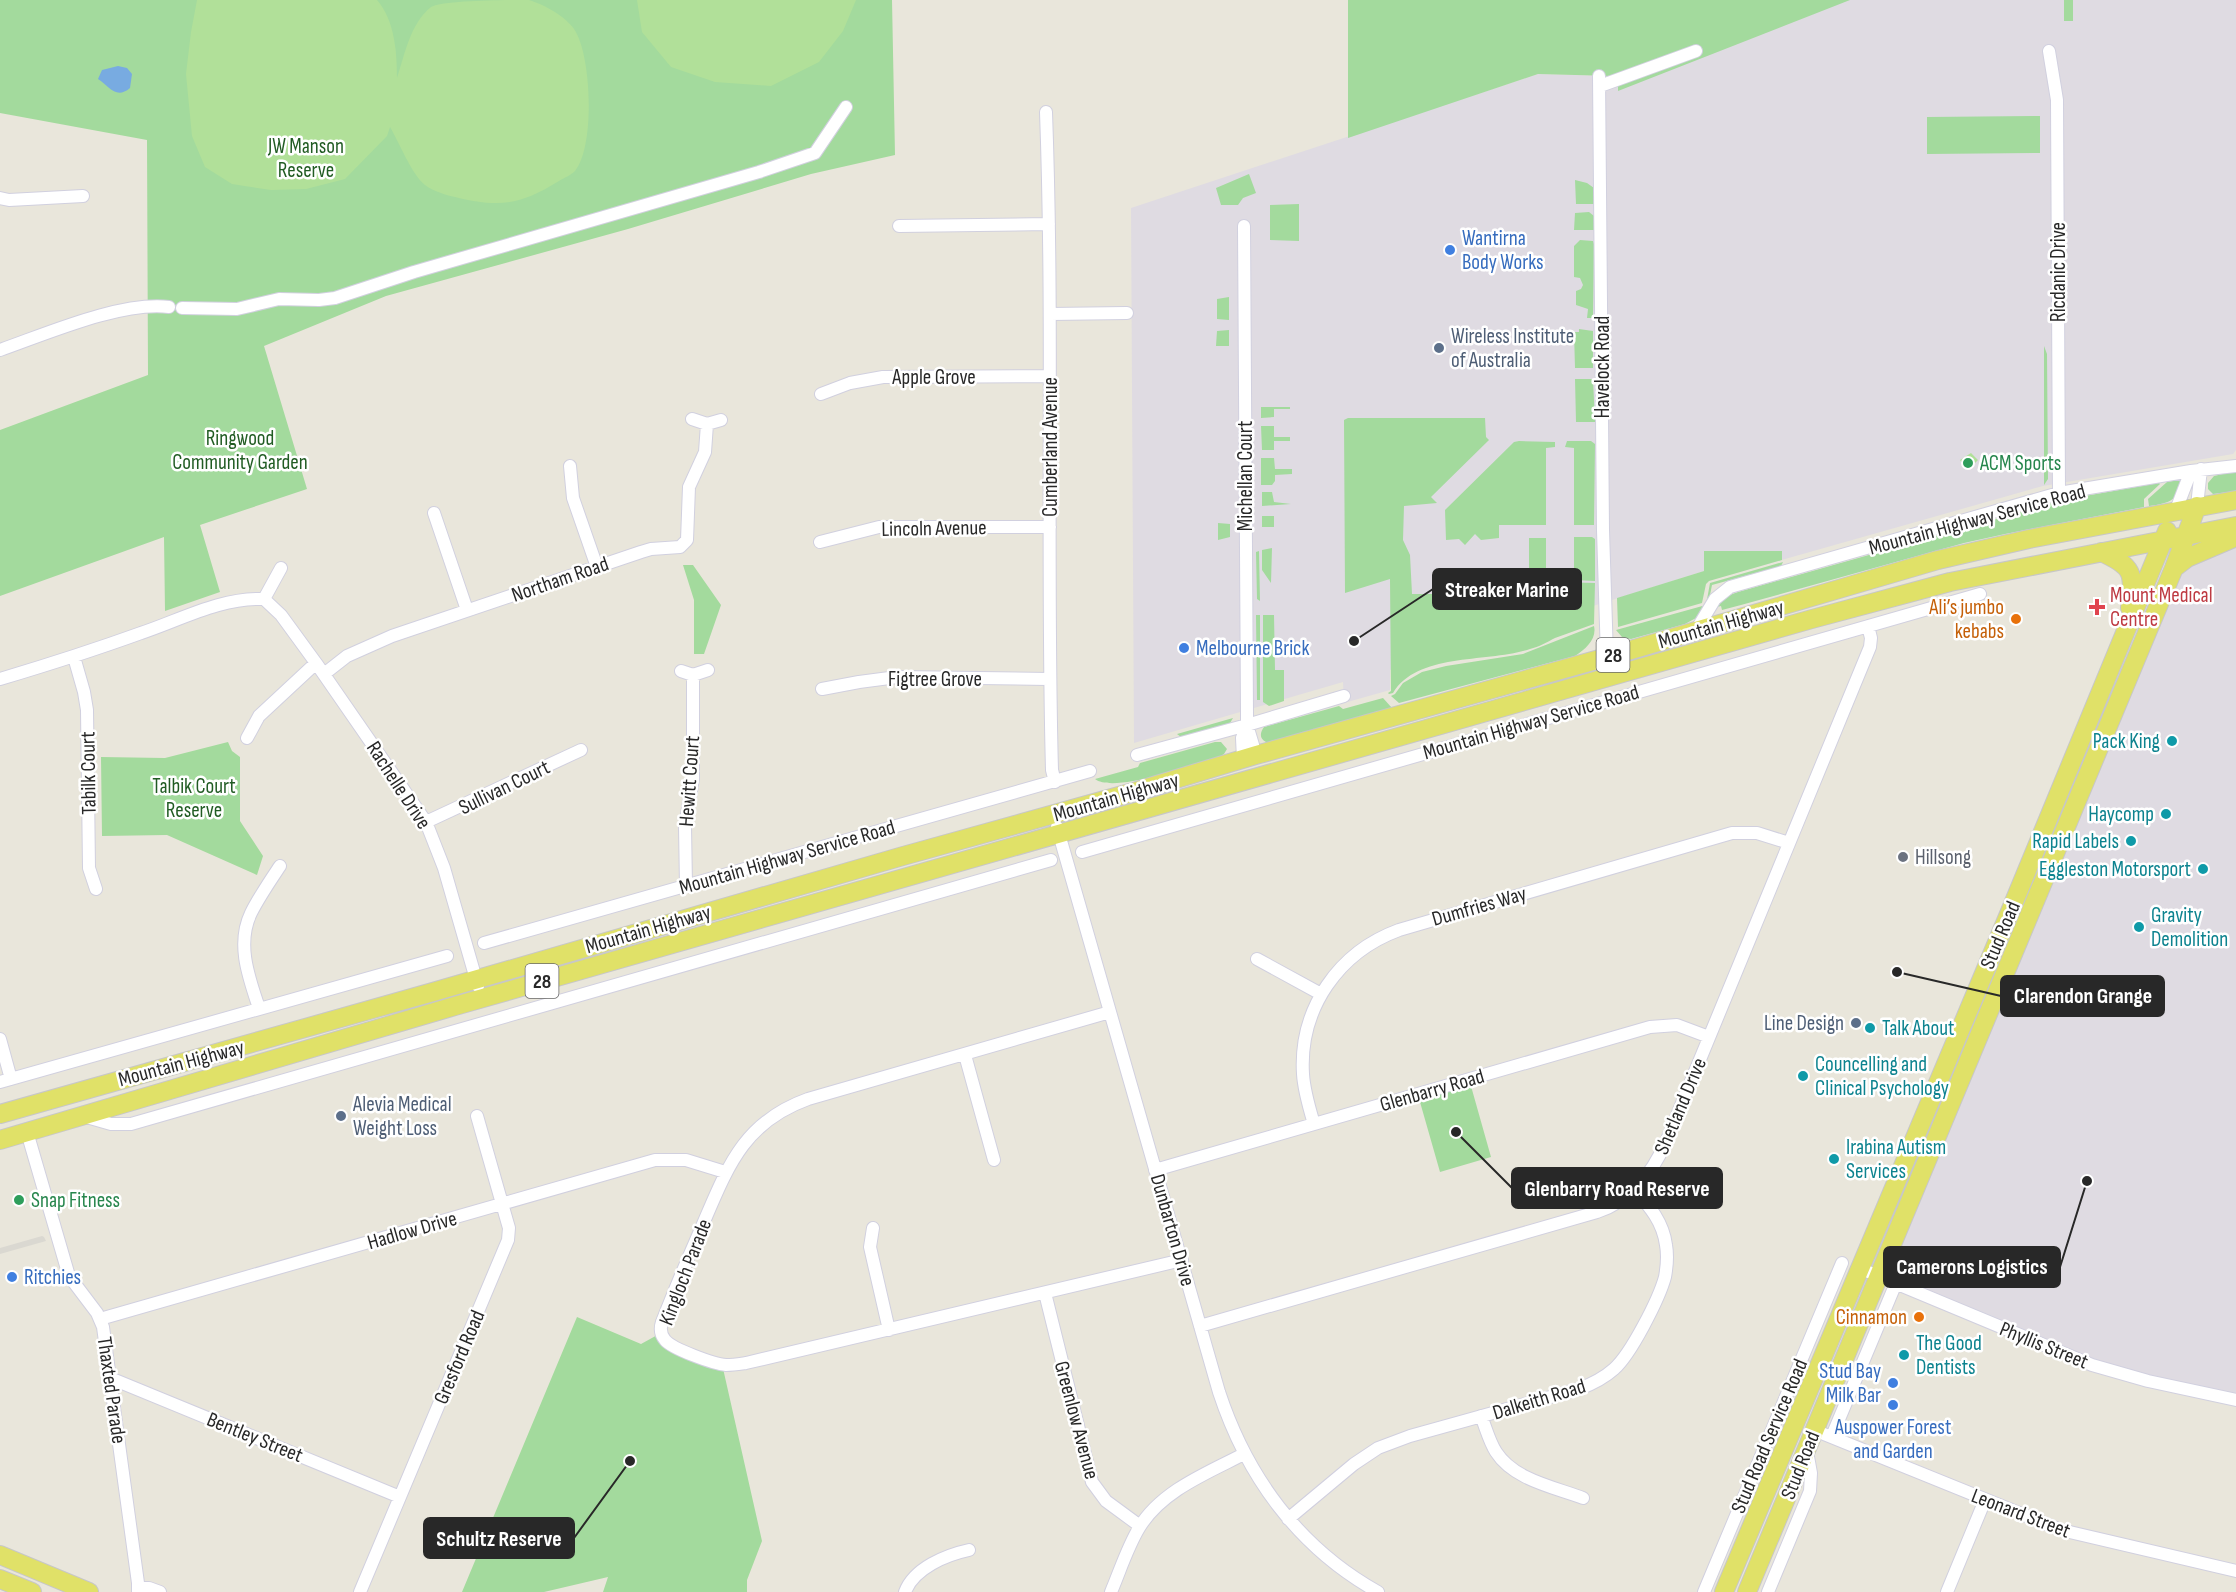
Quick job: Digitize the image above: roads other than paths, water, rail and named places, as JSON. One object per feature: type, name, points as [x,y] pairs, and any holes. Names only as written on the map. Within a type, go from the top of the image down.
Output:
[{"type":"main road","name":"Mountain Highway","points":[[0,1114],[1695,632],[1938,560],[2029,538],[2236,500]]},
{"type":"main road","name":"Stud Road","points":[[1747,1592],[2058,848],[2174,568],[2197,506]]},
{"type":"main road","name":"Stud Road","points":[[1724,1592],[1852,1268],[1892,1192],[2176,510]]},
{"type":"main road","name":"Mountain Highway","points":[[0,1140],[932,870],[1902,595],[2008,570],[2236,526]]},
{"type":"main road","points":[[2174,568],[2187,558],[2236,537]]},
{"type":"main road","points":[[2101,552],[2122,562],[2131,576],[2132,588],[2127,628]]},
{"type":"main road","points":[[1938,560],[1992,559],[2001,563],[2008,570]]},
{"type":"main road","points":[[1607,657],[1612,676]]},
{"type":"main road","points":[[2099,696],[2114,681],[2128,678]]},
{"type":"main road","points":[[1249,757],[1255,778]]},
{"type":"main road","points":[[2014,903],[2036,866],[2045,856],[2058,848]]},
{"type":"main road","points":[[903,856],[910,867],[932,870]]},
{"type":"main road","points":[[212,1055],[219,1076]]},
{"type":"main road","points":[[182,1062],[188,1085]]},
{"type":"main road","points":[[1915,1137],[1934,1145]]},
{"type":"main road","points":[[1892,1192],[1911,1199]]},
{"type":"main road","points":[[0,1555],[89,1592]]},
{"type":"main road","points":[[0,1579],[32,1592]]},
{"type":"street","name":"Havelock Road","points":[[1607,657],[1603,530],[1600,81],[1696,51]]},
{"type":"street","name":"Ricdanic Drive","points":[[2049,51],[2057,100],[2059,493]]},
{"type":"street","points":[[182,308],[237,309],[279,299],[335,298],[414,272],[759,172],[815,153],[846,107]]},
{"type":"street","name":"Cumberland Avenue","points":[[1046,112],[1050,314],[1049,680],[1052,770],[1055,782]]},
{"type":"street","points":[[0,198],[9,200],[83,196]]},
{"type":"street","points":[[899,226],[1049,224]]},
{"type":"street","name":"Michellan Court","points":[[1244,226],[1248,725],[1242,738],[1249,757]]},
{"type":"street","points":[[0,350],[89,319],[125,311],[153,313],[169,309]]},
{"type":"street","points":[[1050,314],[1127,313]]},
{"type":"street","name":"Apple Grove","points":[[821,394],[850,384],[883,377],[1049,376]]},
{"type":"street","points":[[692,419],[707,424],[721,420]]},
{"type":"street","name":"Northam Road","points":[[324,674],[347,656],[368,646],[467,610],[651,549],[680,547],[689,536],[689,487],[705,452],[707,424]]},
{"type":"street","points":[[570,466],[573,498],[597,567]]},
{"type":"street","name":"Mountain Highway Service Road","points":[[1695,632],[1715,599],[1730,587],[2059,493],[2196,470],[2236,466]]},
{"type":"street","points":[[2196,470],[2197,506]]},
{"type":"street","points":[[2176,510],[2196,470]]},
{"type":"street","points":[[434,513],[467,610]]},
{"type":"street","name":"Lincoln Avenue","points":[[820,542],[879,526],[1050,527]]},
{"type":"street","points":[[0,679],[74,657],[217,606],[244,598],[264,599],[281,568]]},
{"type":"street","name":"Mountain Highway Service Road","points":[[1082,852],[1980,594]]},
{"type":"street","name":"Rachelle Drive","points":[[264,599],[280,615],[324,674],[426,822],[444,868],[482,999]]},
{"type":"street","name":"Shetland Drive","points":[[1200,1326],[1597,1212],[1617,1203],[1646,1179],[1661,1152],[1870,647],[1871,638],[1868,626]]},
{"type":"street","name":"Tabilk Court","points":[[74,657],[87,710],[89,868],[96,889]]},
{"type":"street","points":[[247,738],[259,716],[316,663]]},
{"type":"street","name":"Hewitt Court","points":[[686,886],[686,826],[693,779],[687,673],[708,670]]},
{"type":"street","name":"Figtree Grove","points":[[822,689],[897,677],[1049,680]]},
{"type":"street","points":[[1137,755],[1344,696]]},
{"type":"street","name":"Sullivan Court","points":[[426,822],[581,750]]},
{"type":"street","name":"Mountain Highway Service Road","points":[[484,944],[1090,771]]},
{"type":"street","name":"Dunbarton Drive","points":[[1053,815],[1225,1409],[1244,1454],[1260,1483],[1288,1520],[1330,1560],[1378,1592]]},
{"type":"street","name":"Dumfries Way","points":[[1314,1124],[1305,1089],[1303,1063],[1308,1028],[1321,994],[1338,970],[1374,940],[1399,930],[1732,833],[1757,833],[1789,843]]},
{"type":"street","points":[[975,882],[992,853]]},
{"type":"street","points":[[975,882],[1051,860]]},
{"type":"street","points":[[259,1008],[245,962],[244,939],[250,915],[280,866]]},
{"type":"street","name":"Mountain Highway","points":[[82,1115],[111,1124],[131,1124],[975,882]]},
{"type":"street","name":"Mountain Highway","points":[[5,1080],[447,956]]},
{"type":"street","points":[[1257,959],[1321,994]]},
{"type":"street","name":"Kingloch Parade","points":[[1110,1012],[808,1099],[774,1115],[754,1131],[739,1149],[725,1172],[662,1322],[661,1333],[668,1343],[711,1361],[732,1365],[1182,1260]]},
{"type":"street","name":"Glenbarry Road","points":[[1155,1170],[1657,1025],[1683,1026],[1709,1037]]},
{"type":"street","points":[[0,1039],[5,1080]]},
{"type":"street","points":[[965,1055],[994,1160]]},
{"type":"street","name":"Gresford Road","points":[[360,1592],[508,1240],[509,1228],[477,1116]]},
{"type":"street","name":"Thaxted Parade","points":[[27,1132],[69,1276],[100,1319],[138,1590]]},
{"type":"street","name":"Hadlow Drive","points":[[100,1319],[655,1161],[674,1159],[696,1161],[725,1172]]},
{"type":"street","name":"Dalkeith Road","points":[[1288,1520],[1354,1464],[1372,1452],[1394,1442],[1589,1385],[1615,1369],[1628,1353],[1660,1290],[1667,1262],[1666,1244],[1661,1225],[1635,1190]]},
{"type":"street","points":[[873,1228],[870,1247],[889,1330]]},
{"type":"street","name":"Phyllis Street","points":[[1852,1268],[1896,1283],[2100,1368],[2236,1400]]},
{"type":"street","name":"Stud Road Service Road","points":[[1704,1592],[1835,1280],[1852,1268]]},
{"type":"street","points":[[1832,1436],[1896,1283]]},
{"type":"street","name":"Greenlow Avenue","points":[[1045,1293],[1092,1482],[1106,1501],[1140,1526]]},
{"type":"street","name":"Bentley Street","points":[[110,1378],[400,1497]]},
{"type":"street","points":[[1481,1416],[1492,1446],[1507,1465],[1525,1476],[1583,1498]]},
{"type":"street","name":"Leonard Street","points":[[1814,1430],[2073,1534],[2236,1571]]},
{"type":"street","name":"Stud Road Service Road","points":[[1768,1592],[1810,1491],[1811,1473],[1807,1447]]},
{"type":"street","points":[[1111,1592],[1140,1526],[1155,1508],[1194,1480],[1244,1454]]},
{"type":"street","points":[[1947,1592],[1985,1500]]},
{"type":"street","points":[[905,1592],[909,1582],[922,1571],[950,1555],[969,1551]]},
{"type":"street","points":[[138,1590],[149,1588],[160,1592]]},
{"type":"water","points":[[118,66],[127,68],[132,74],[130,88],[121,93],[113,91],[98,79],[102,70]]},
{"type":"place","name":"Wantirna Body Works","points":[[1450,250]]},
{"type":"place","name":"Wireless Institute of Australia","points":[[1439,348]]},
{"type":"place","name":"ACM Sports","points":[[1968,463]]},
{"type":"place","name":"Mount Medical Centre","points":[[2097,607]]},
{"type":"place","name":"Ali’s jumbo kebabs","points":[[2016,619]]},
{"type":"place","name":"Streaker Marine","points":[[1354,641]]},
{"type":"place","name":"Melbourne Brick","points":[[1184,648]]},
{"type":"place","name":"Pack King","points":[[2172,741]]},
{"type":"place","name":"Haycomp","points":[[2166,814]]},
{"type":"place","name":"Rapid Labels","points":[[2131,841]]},
{"type":"place","name":"Hillsong","points":[[1903,857]]},
{"type":"place","name":"Eggleston Motorsport","points":[[2203,869]]},
{"type":"place","name":"Gravity Demolition","points":[[2139,927]]},
{"type":"place","name":"Clarendon Grange","points":[[1897,972]]},
{"type":"place","name":"Line Design","points":[[1856,1023]]},
{"type":"place","name":"Talk About","points":[[1870,1028]]},
{"type":"place","name":"Councelling and Clinical Psychology","points":[[1803,1076]]},
{"type":"place","name":"Alevia Medical Weight Loss","points":[[341,1116]]},
{"type":"place","name":"Glenbarry Road Reserve","points":[[1456,1132]]},
{"type":"place","name":"Irabina Autism Services","points":[[1834,1159]]},
{"type":"place","name":"Camerons Logistics","points":[[2087,1181]]},
{"type":"place","name":"Snap Fitness","points":[[19,1200]]},
{"type":"place","name":"Ritchies","points":[[12,1277]]},
{"type":"place","name":"Cinnamon","points":[[1919,1317]]},
{"type":"place","name":"The Good Dentists","points":[[1904,1355]]},
{"type":"place","name":"Stud Bay Milk Bar","points":[[1893,1383]]},
{"type":"place","name":"Auspower Forest and Garden","points":[[1893,1405]]},
{"type":"place","name":"Schultz Reserve","points":[[630,1461]]},
{"type":"park label","name":"JW Manson Reserve","points":[[306,158]]},
{"type":"park label","name":"Ringwood Community Garden","points":[[240,450]]},
{"type":"park label","name":"Talbik Court Reserve","points":[[194,798]]}]
